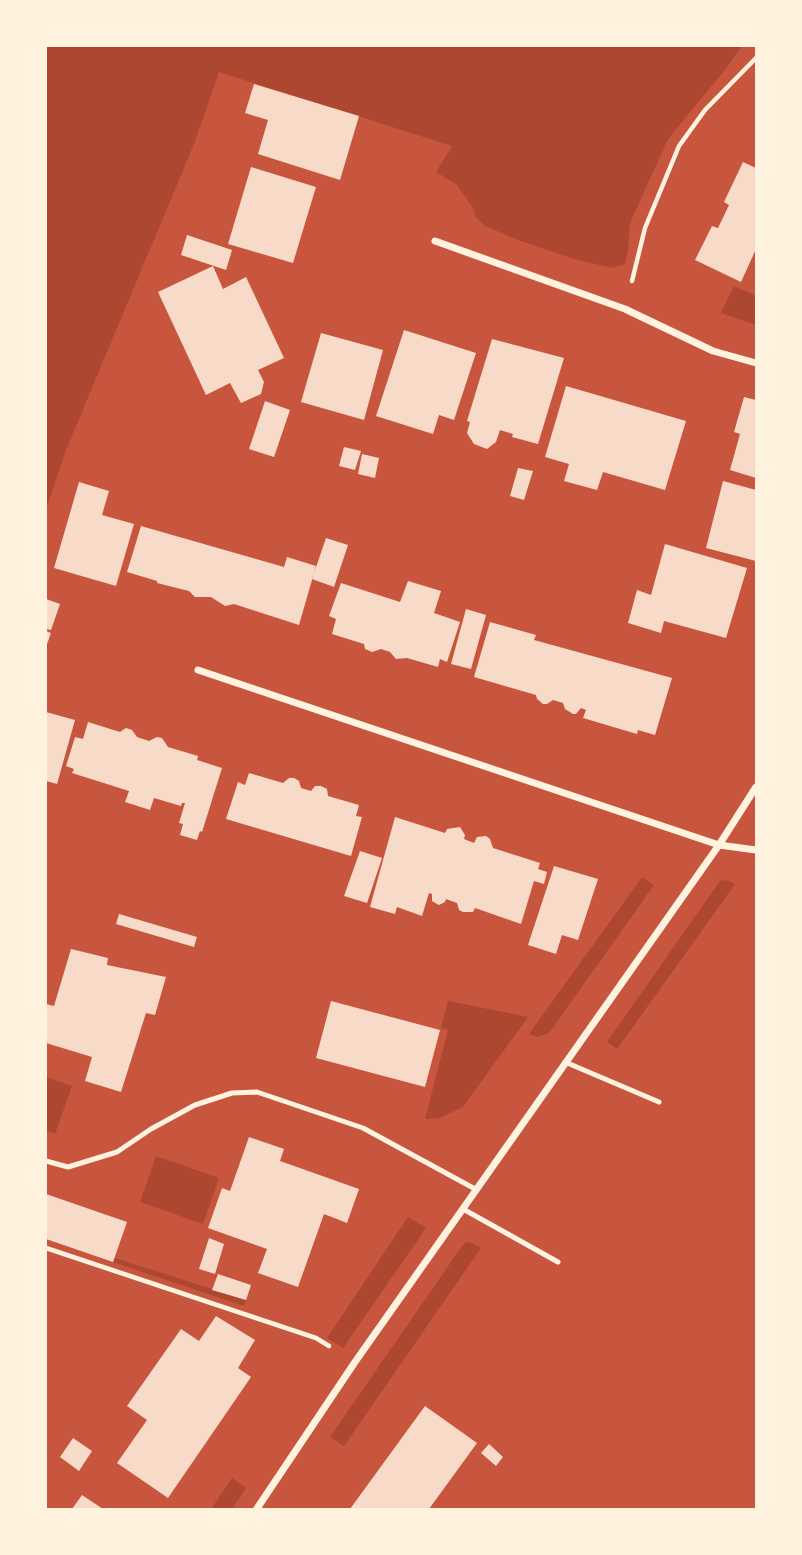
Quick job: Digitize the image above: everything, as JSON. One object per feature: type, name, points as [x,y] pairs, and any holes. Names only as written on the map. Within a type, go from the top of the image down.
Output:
[{"type":"street","points":[[435,241],[625,309],[713,351],[757,363]]},
{"type":"street","points":[[198,670],[719,845],[757,850]]},
{"type":"street","points":[[256,1510],[355,1362],[757,787]]},
{"type":"lane","points":[[565,1062],[659,1102]]},
{"type":"lane","points":[[46,1161],[68,1167],[117,1152],[151,1129],[195,1105],[232,1093],[257,1092],[363,1128],[477,1190]]},
{"type":"lane","points":[[463,1209],[558,1262]]},
{"type":"path","points":[[625,309],[645,228],[679,146],[705,110],[757,58]]},
{"type":"path","points":[[46,1248],[316,1338],[355,1362]]},
{"type":"shaded area","points":[[46,46],[742,46],[668,139],[630,223],[625,264],[613,268],[574,259],[485,226],[476,217],[456,184],[436,172],[452,146],[219,72],[194,144],[66,450],[46,509]]},
{"type":"shaded area","points":[[734,286],[756,296],[756,325],[721,313]]},
{"type":"shaded area","points":[[642,877],[654,885],[549,1033],[537,1037],[529,1034]]},
{"type":"shaded area","points":[[726,880],[735,884],[617,1049],[607,1042],[720,881]]},
{"type":"shaded area","points":[[448,1001],[528,1017],[463,1107],[440,1118],[425,1119],[448,1030],[441,1028]]},
{"type":"shaded area","points":[[46,1077],[72,1086],[55,1134],[46,1130]]},
{"type":"shaded area","points":[[156,1156],[219,1178],[203,1224],[140,1202]]},
{"type":"shaded area","points":[[408,1217],[426,1228],[343,1348],[327,1338]]},
{"type":"shaded area","points":[[470,1242],[481,1248],[344,1446],[330,1437],[460,1249]]},
{"type":"shaded area","points":[[115,1258],[246,1300],[244,1306],[113,1262]]},
{"type":"shaded area","points":[[232,1478],[246,1488],[232,1509],[211,1509]]},
{"type":"building","points":[[254,84],[359,116],[340,180],[258,154],[268,120],[245,113]]},
{"type":"building","points":[[743,162],[756,168],[756,249],[741,282],[695,260],[712,226],[718,228],[729,205],[724,202]]},
{"type":"building","points":[[251,167],[316,187],[293,263],[228,244]]},
{"type":"building","points":[[187,235],[232,250],[226,270],[181,255]]},
{"type":"building","points":[[213,266],[223,289],[246,277],[284,358],[258,370],[264,382],[261,394],[241,403],[230,383],[206,395],[158,292]]},
{"type":"building","points":[[404,330],[476,353],[454,420],[439,415],[433,434],[376,416]]},
{"type":"building","points":[[321,333],[383,350],[364,420],[301,402]]},
{"type":"building","points":[[492,339],[564,358],[538,444],[512,437],[513,434],[500,430],[496,442],[487,449],[474,444],[467,433],[470,422],[467,421]]},
{"type":"building","points":[[566,386],[686,421],[665,490],[603,472],[597,490],[564,481],[569,464],[545,457]]},
{"type":"building","points":[[744,397],[756,400],[756,478],[730,470],[740,434],[734,432]]},
{"type":"building","points":[[265,401],[290,410],[274,457],[249,449]]},
{"type":"building","points":[[344,447],[361,451],[355,470],[339,466]]},
{"type":"building","points":[[362,454],[379,458],[375,478],[358,474]]},
{"type":"building","points":[[518,468],[533,471],[524,500],[510,496]]},
{"type":"building","points":[[723,481],[756,490],[756,561],[706,548]]},
{"type":"building","points":[[79,482],[109,491],[102,515],[134,524],[116,586],[54,568]]},
{"type":"building","points":[[141,526],[284,567],[287,557],[316,566],[299,625],[234,604],[225,606],[211,597],[195,597],[189,591],[127,572]]},
{"type":"building","points":[[326,538],[348,545],[334,587],[312,579]]},
{"type":"building","points":[[665,544],[747,568],[726,638],[664,621],[661,633],[628,623],[637,590],[651,595]]},
{"type":"building","points":[[408,581],[441,591],[434,613],[460,622],[447,662],[440,659],[438,667],[407,658],[396,659],[390,652],[381,649],[372,652],[365,649],[364,644],[332,634],[336,619],[329,616],[341,583],[400,602]]},
{"type":"building","points":[[46,599],[60,604],[51,630],[46,629]]},
{"type":"building","points":[[466,609],[486,615],[471,669],[451,664]]},
{"type":"building","points":[[490,622],[536,635],[534,640],[672,678],[655,735],[638,730],[637,734],[583,718],[586,710],[581,708],[573,714],[565,709],[563,703],[553,700],[543,704],[536,695],[474,677]]},
{"type":"building","points":[[46,631],[51,633],[46,647]]},
{"type":"building","points":[[46,712],[75,720],[57,784],[46,781]]},
{"type":"building","points":[[88,722],[120,732],[126,728],[132,730],[137,737],[149,741],[162,738],[168,747],[198,756],[197,760],[222,768],[197,840],[180,835],[183,824],[179,823],[185,803],[181,806],[154,798],[150,810],[125,802],[129,791],[72,773],[74,769],[66,766],[75,737],[83,739]]},
{"type":"building","points":[[249,773],[283,783],[294,778],[299,781],[301,788],[311,791],[315,786],[321,786],[327,789],[328,796],[359,805],[356,816],[362,817],[351,856],[226,819],[238,782],[245,785]]},
{"type":"building","points":[[395,817],[445,833],[447,829],[460,827],[465,835],[464,839],[474,843],[477,837],[486,836],[493,848],[540,863],[538,869],[547,872],[544,884],[534,881],[521,924],[475,908],[473,912],[463,912],[459,910],[457,903],[446,899],[439,905],[432,901],[432,894],[429,893],[422,916],[397,907],[395,914],[370,907]]},
{"type":"building","points":[[360,851],[382,858],[367,903],[344,896]]},
{"type":"building","points":[[554,866],[598,879],[578,940],[562,935],[556,954],[528,945]]},
{"type":"building","points":[[119,914],[197,937],[194,947],[116,924]]},
{"type":"building","points":[[71,949],[108,958],[107,965],[166,977],[155,1015],[146,1013],[121,1092],[85,1081],[92,1057],[46,1043],[46,1004],[54,1006]]},
{"type":"building","points":[[331,1001],[440,1030],[425,1087],[316,1058]]},
{"type":"building","points":[[249,1137],[284,1149],[280,1161],[359,1189],[347,1223],[324,1214],[298,1287],[258,1273],[267,1249],[208,1228],[222,1188],[230,1191]]},
{"type":"building","points":[[46,1194],[127,1222],[113,1262],[46,1239]]},
{"type":"building","points":[[209,1238],[224,1244],[215,1274],[199,1269]]},
{"type":"building","points":[[218,1274],[251,1285],[246,1300],[212,1290]]},
{"type":"building","points":[[216,1316],[255,1340],[238,1368],[251,1377],[168,1498],[117,1463],[147,1420],[127,1406],[181,1329],[199,1341]]},
{"type":"building","points":[[425,1406],[477,1443],[429,1509],[350,1509]]},
{"type":"building","points":[[73,1438],[92,1451],[79,1471],[60,1457]]},
{"type":"building","points":[[489,1444],[503,1457],[496,1466],[481,1453]]},
{"type":"building","points":[[82,1495],[103,1509],[72,1509]]}]
